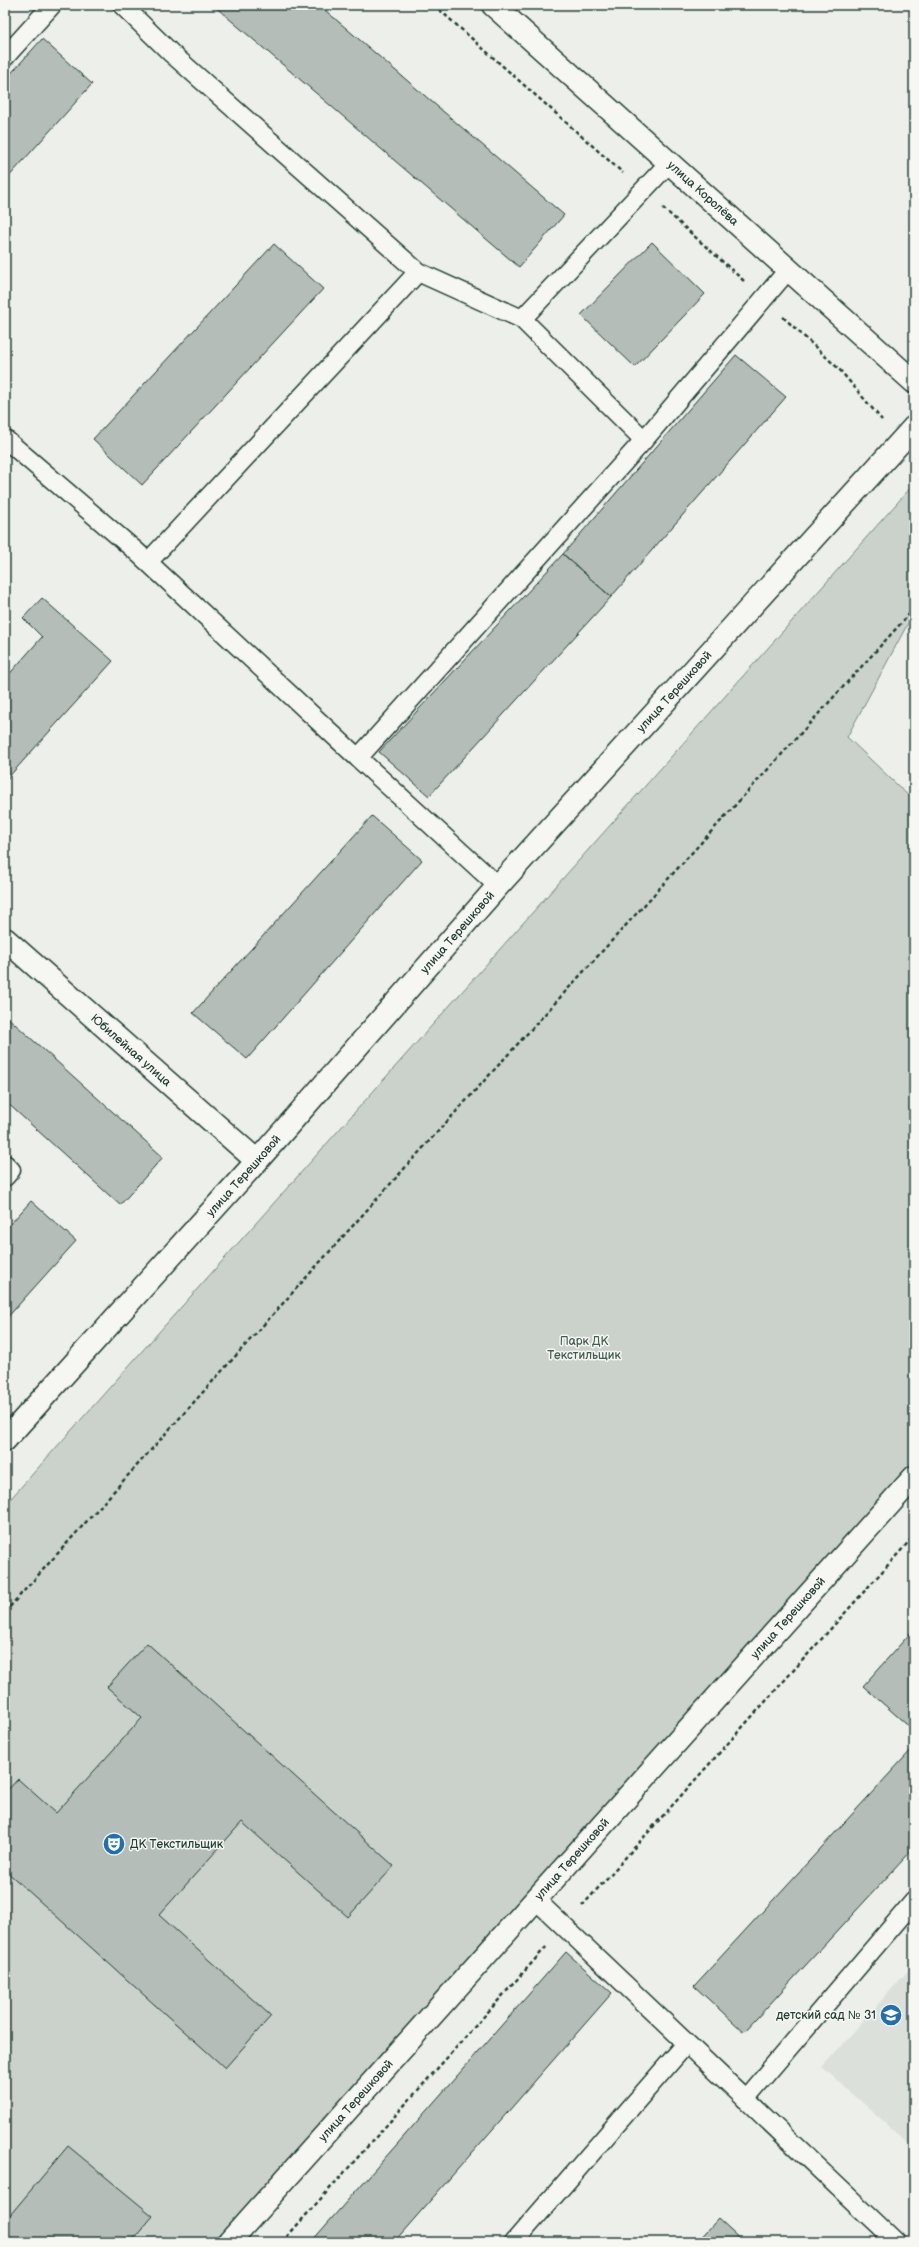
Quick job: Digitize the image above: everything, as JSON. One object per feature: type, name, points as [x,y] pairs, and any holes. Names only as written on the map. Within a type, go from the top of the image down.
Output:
[{"type":"street","name":"улица Королёва","points":[[493,5],[914,382]]},
{"type":"street","name":"улица Терешковой","points":[[5,1440],[257,1161],[498,886],[908,434]]},
{"type":"street","name":"Юбилейная улица","points":[[5,939],[257,1161]]},
{"type":"street","name":"улица Терешковой","points":[[229,2242],[914,1477]]},
{"type":"lane","points":[[5,57],[52,5]]},
{"type":"lane","points":[[122,5],[171,53],[418,272],[522,319],[644,440]]},
{"type":"lane","points":[[522,319],[670,163]]},
{"type":"lane","points":[[358,758],[644,440],[788,270]]},
{"type":"lane","points":[[148,562],[418,272]]},
{"type":"lane","points":[[5,439],[148,562],[498,886]]},
{"type":"lane","points":[[5,1164],[11,1170],[5,1176]]},
{"type":"lane","points":[[536,1900],[896,2242]]},
{"type":"lane","points":[[745,2099],[914,1901]]},
{"type":"lane","points":[[514,2242],[686,2044]]},
{"type":"path","points":[[434,5],[764,299],[908,434]]},
{"type":"path","points":[[5,1612],[412,1160],[914,609]]},
{"type":"path","points":[[282,2242],[914,1536]]},
{"type":"shaded area","name":"детский сад № 31","points":[[914,1964],[914,2148],[822,2067]]},
{"type":"green space","name":"Парк ДК Текстильщик","points":[[914,484],[914,612],[847,737],[914,801],[914,1472],[225,2242],[5,2242],[5,1505]]},
{"type":"building","points":[[213,5],[319,5],[564,215],[519,267]]},
{"type":"building","points":[[42,39],[92,84],[5,181],[5,80]]},
{"type":"building","points":[[652,242],[705,294],[635,367],[581,315]]},
{"type":"building","points":[[274,244],[323,289],[142,485],[93,439]]},
{"type":"building","points":[[736,355],[786,397],[611,597],[563,554]]},
{"type":"building","points":[[563,554],[611,597],[429,796],[379,752]]},
{"type":"building","points":[[42,598],[113,661],[5,781],[5,679],[42,637],[23,618]]},
{"type":"building","points":[[372,816],[422,860],[247,1059],[193,1013]]},
{"type":"building","points":[[5,1015],[163,1157],[120,1205],[5,1101]]},
{"type":"building","points":[[31,1201],[76,1241],[5,1320],[5,1230]]},
{"type":"building","points":[[914,1629],[914,1731],[863,1686]]},
{"type":"building","name":"ДК Текстильщик","points":[[147,1643],[394,1866],[348,1917],[242,1822],[159,1915],[271,2016],[225,2068],[5,1870],[5,1793],[18,1779],[56,1813],[142,1718],[107,1687]]},
{"type":"building","points":[[914,1747],[914,1848],[744,2032],[694,1986]]},
{"type":"building","points":[[566,1952],[612,1993],[394,2242],[311,2242]]},
{"type":"building","points":[[68,2146],[153,2216],[131,2242],[17,2242],[5,2232],[5,2221]]},
{"type":"building","points":[[718,2219],[743,2242],[697,2242]]},
{"type":"place","name":"ДК Текстильщик","points":[[114,1844]]},
{"type":"place","name":"детский сад № 31","points":[[891,2015]]}]
